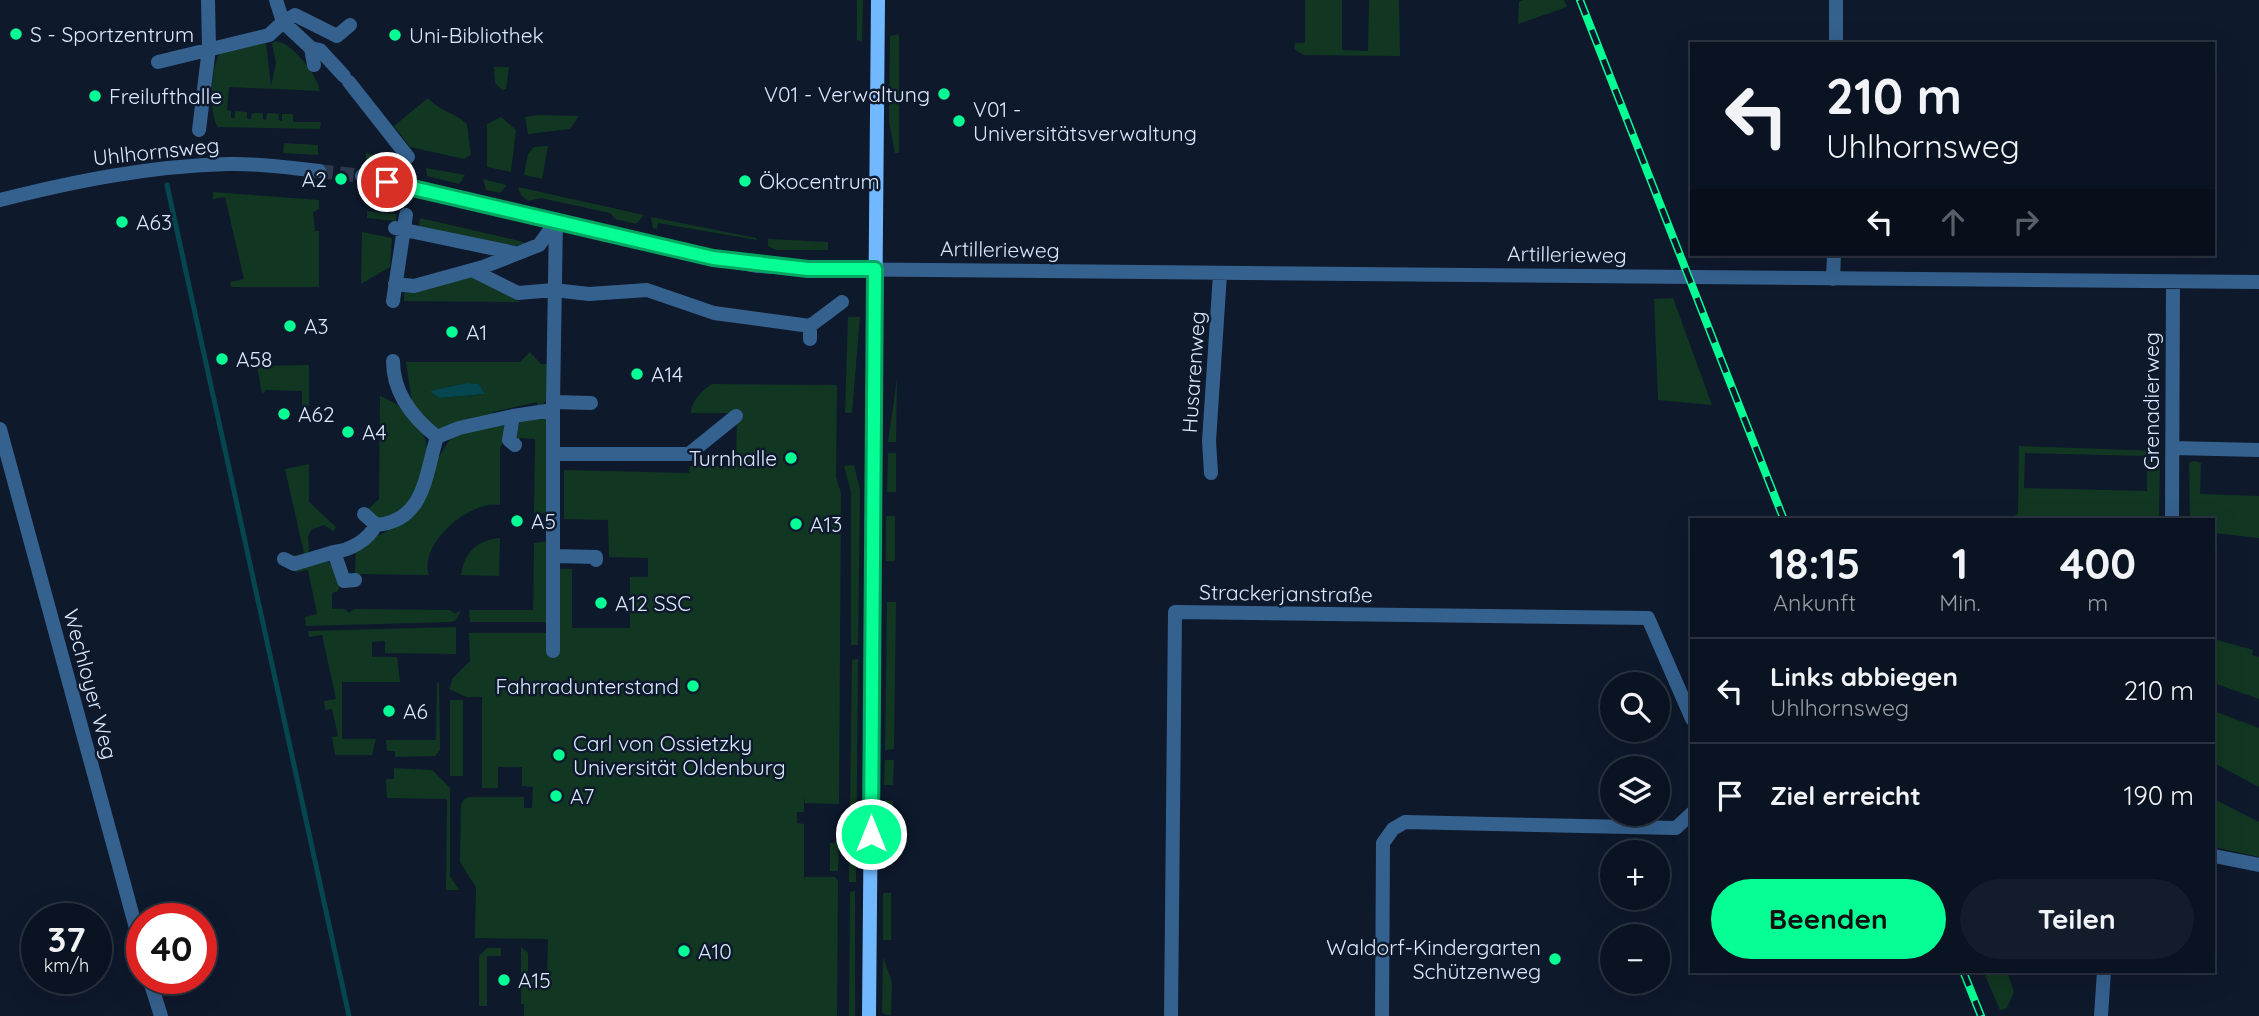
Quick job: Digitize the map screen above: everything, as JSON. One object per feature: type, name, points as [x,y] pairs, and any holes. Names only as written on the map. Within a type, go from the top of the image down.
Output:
[{"type":"street","points":[[199,130],[208,90],[208,0]]},
{"type":"street","points":[[276,0],[283,22],[311,48],[320,50],[408,157]]},
{"type":"street","points":[[869,1016],[878,0]]},
{"type":"street","points":[[1836,0],[1836,42]]},
{"type":"street","points":[[158,62],[269,35],[295,15],[337,36],[350,25]]},
{"type":"street","points":[[311,48],[314,65]]},
{"type":"street","name":"Uhlhornsweg","points":[[0,200],[72,181],[141,171],[230,164],[319,171]]},
{"type":"street","points":[[362,176],[758,265],[875,269]]},
{"type":"street","points":[[396,284],[414,286],[472,270],[540,245],[556,220]]},
{"type":"street","points":[[553,651],[556,220]]},
{"type":"street","points":[[393,301],[402,224],[515,253]]},
{"type":"street","points":[[1833,279],[1834,256]]},
{"type":"street","name":"Artillerieweg","points":[[875,269],[2259,282]]},
{"type":"street","points":[[472,270],[518,293],[554,290],[589,294],[647,290],[715,313],[810,332],[842,302]]},
{"type":"street","name":"Husarenweg","points":[[1211,473],[1209,441],[1220,274]]},
{"type":"street","name":"Grenadierweg","points":[[2172,282],[2172,518]]},
{"type":"street","points":[[393,362],[393,378],[399,394],[437,437]]},
{"type":"street","points":[[437,437],[459,428],[553,406],[591,403]]},
{"type":"street","points":[[513,416],[509,440],[515,445]]},
{"type":"street","points":[[554,454],[689,454],[736,416]]},
{"type":"street","name":"Wechloyer Weg","points":[[0,429],[129,903]]},
{"type":"street","points":[[376,525],[395,523],[414,505],[427,477],[437,437]]},
{"type":"street","points":[[2173,448],[2259,450]]},
{"type":"street","points":[[365,514],[376,525]]},
{"type":"street","points":[[284,559],[293,564],[349,550],[372,533],[376,525]]},
{"type":"street","points":[[334,552],[344,581],[355,580]]},
{"type":"street","points":[[554,556],[596,557],[596,560]]},
{"type":"street","name":"Strackerjanstraße","points":[[1171,1016],[1175,612],[1648,618],[1690,714]]},
{"type":"street","points":[[1382,1016],[1383,844],[1393,829],[1405,822],[1676,828],[1690,815]]},
{"type":"street","points":[[2215,856],[2259,865]]},
{"type":"street","points":[[2101,1016],[2104,973]]},
{"type":"street","points":[[154,994],[160,1016]]},
{"type":"shaded area","points":[[857,0],[863,0],[862,42],[857,40]]},
{"type":"shaded area","points":[[1305,0],[1342,0],[1342,50],[1368,51],[1369,0],[1399,0],[1400,56],[1304,55],[1294,49],[1295,43],[1305,43]]},
{"type":"shaded area","points":[[1564,0],[1567,7],[1518,24],[1519,2]]},
{"type":"shaded area","points":[[899,34],[899,153],[895,153],[889,122],[890,36]]},
{"type":"shaded area","points":[[275,41],[288,47],[303,60],[320,91],[229,87],[227,110],[231,111],[231,118],[235,118],[235,111],[247,112],[247,119],[251,119],[252,113],[263,113],[263,119],[266,120],[267,113],[279,114],[278,120],[282,121],[282,114],[293,114],[293,122],[321,122],[320,129],[218,127],[213,111],[212,89],[215,67],[221,51],[266,43],[271,86],[276,63],[272,44]]},
{"type":"shaded area","points":[[494,67],[509,67],[506,89],[502,90],[495,83]]},
{"type":"shaded area","points":[[428,98],[467,124],[471,155],[464,159],[410,147],[394,126]]},
{"type":"shaded area","points":[[579,116],[570,129],[528,134],[525,117]]},
{"type":"shaded area","points":[[501,117],[516,130],[511,172],[487,167],[487,124]]},
{"type":"shaded area","points":[[284,143],[318,145],[318,155],[283,153]]},
{"type":"shaded area","points":[[548,146],[542,179],[524,175],[528,154],[534,147]]},
{"type":"shaded area","points":[[366,153],[396,160],[405,172],[366,162]]},
{"type":"shaded area","points":[[426,168],[465,175],[459,184],[427,176]]},
{"type":"shaded area","points":[[483,179],[507,185],[500,193],[486,190]]},
{"type":"shaded area","points":[[518,187],[644,215],[636,224],[615,219],[610,213],[541,198],[528,201],[521,195]]},
{"type":"shaded area","points":[[213,192],[319,200],[319,209],[313,212],[315,231],[319,231],[319,287],[231,287],[230,282],[244,279],[225,197],[213,199]]},
{"type":"shaded area","points":[[367,211],[397,214],[396,221],[367,218]]},
{"type":"shaded area","points":[[651,217],[757,240],[658,223],[657,229],[653,228]]},
{"type":"shaded area","points":[[420,218],[526,243],[508,248],[419,226]]},
{"type":"shaded area","points":[[362,232],[392,238],[390,267],[361,284]]},
{"type":"shaded area","points":[[768,239],[828,242],[828,250],[776,250],[768,246]]},
{"type":"shaded area","points":[[476,274],[520,302],[404,301],[404,291]]},
{"type":"shaded area","points":[[1673,298],[1712,405],[1658,400],[1654,299]]},
{"type":"shaded area","points":[[848,317],[860,317],[852,413],[845,413]]},
{"type":"shaded area","points":[[530,352],[541,364],[550,364],[550,398],[537,408],[537,402],[493,412],[493,418],[436,429],[412,403],[406,362],[520,362]],"holes":[[[467,383],[479,384],[485,394],[439,398],[431,391]]]},
{"type":"shaded area","points":[[309,365],[309,406],[302,406],[302,391],[266,390],[262,394],[257,366]]},
{"type":"shaded area","points":[[897,379],[896,442],[888,442]]},
{"type":"shaded area","points":[[467,383],[479,384],[485,394],[439,398],[430,391]]},
{"type":"shaded area","points":[[713,384],[837,385],[836,477],[841,493],[839,804],[805,803],[804,796],[804,812],[797,812],[797,823],[804,824],[804,879],[835,877],[838,881],[837,1016],[524,1016],[524,1004],[521,1004],[521,947],[528,953],[528,979],[547,980],[548,939],[475,938],[476,887],[460,862],[461,805],[464,799],[469,797],[524,797],[524,808],[532,808],[533,787],[522,786],[522,767],[498,767],[498,788],[482,788],[482,697],[466,697],[449,689],[453,678],[470,661],[469,633],[553,633],[553,569],[572,569],[572,628],[630,628],[630,577],[648,577],[648,558],[609,557],[608,520],[564,519],[564,470],[689,473],[690,466],[736,466],[737,413],[691,413],[698,396]]},
{"type":"shaded area","points":[[380,396],[409,414],[423,433],[428,455],[422,478],[405,512],[377,518],[368,509],[379,499]]},
{"type":"shaded area","points":[[548,418],[550,513],[534,514],[535,439],[520,438],[519,443],[515,443],[520,420]]},
{"type":"shaded area","points":[[504,424],[506,438],[500,448],[500,505],[475,509],[450,526],[431,550],[429,575],[355,574],[356,547],[397,526],[450,439],[458,433]]},
{"type":"shaded area","points":[[2019,446],[2160,451],[2159,518],[2009,518],[2018,514]],"holes":[[[2025,453],[2147,456],[2147,491],[2024,488]]]},
{"type":"shaded area","points":[[888,453],[896,453],[896,492],[887,492]]},
{"type":"shaded area","points":[[2189,463],[2201,463],[2200,494],[2259,496],[2259,538],[2215,533],[2215,518],[2190,518]]},
{"type":"shaded area","points":[[309,464],[309,502],[336,527],[333,531],[324,525],[312,529],[308,536],[309,551],[299,561],[292,556],[304,553],[285,469]]},
{"type":"shaded area","points":[[854,465],[860,490],[858,645],[851,645],[851,492],[844,466]]},
{"type":"shaded area","points":[[886,516],[895,516],[895,561],[886,561]]},
{"type":"shaded area","points":[[500,538],[499,576],[461,575],[465,560],[473,549]]},
{"type":"shaded area","points":[[550,541],[550,622],[470,622],[469,610],[533,610],[534,543]]},
{"type":"shaded area","points":[[327,559],[341,580],[338,591],[332,593],[332,609],[345,609],[349,613],[354,609],[450,610],[455,614],[461,610],[456,620],[451,622],[306,626],[305,617],[317,614],[308,570],[295,572],[294,567]]},
{"type":"shaded area","points":[[887,602],[896,602],[894,749],[885,750]]},
{"type":"shaded area","points":[[456,627],[456,654],[385,653],[385,641],[372,642],[372,657],[397,657],[400,682],[342,682],[342,739],[376,739],[372,755],[335,755],[332,737],[338,736],[332,709],[325,710],[324,701],[336,699],[322,635],[309,637],[308,631]]},
{"type":"shaded area","points":[[2215,639],[2253,650],[2252,655],[2259,657],[2259,699],[2215,683]]},
{"type":"shaded area","points":[[858,659],[856,882],[849,882],[852,660]]},
{"type":"shaded area","points":[[437,682],[440,750],[435,756],[395,757],[395,751],[387,751],[386,740],[436,740]]},
{"type":"shaded area","points":[[450,700],[463,700],[463,776],[450,776]]},
{"type":"shaded area","points":[[2215,711],[2259,728],[2259,787],[2215,764]]},
{"type":"shaded area","points":[[885,760],[894,760],[893,785],[884,785]]},
{"type":"shaded area","points":[[394,768],[432,770],[450,788],[450,876],[459,890],[446,890],[447,799],[387,798],[386,779],[394,779]]},
{"type":"shaded area","points":[[885,800],[893,801],[893,830],[884,830]]},
{"type":"shaded area","points":[[2215,800],[2259,822],[2259,857],[2215,847]]},
{"type":"shaded area","points":[[884,841],[893,841],[892,866],[883,865]]},
{"type":"shaded area","points":[[830,843],[839,843],[838,871],[830,871]]},
{"type":"shaded area","points":[[855,891],[855,1016],[849,1016],[850,892]]},
{"type":"shaded area","points":[[883,893],[891,893],[891,940],[883,940]]},
{"type":"shaded area","points":[[487,948],[501,948],[501,956],[487,956],[487,1006],[479,1006],[479,956]]},
{"type":"shaded area","points":[[883,957],[892,982],[891,1016],[882,1013]]},
{"type":"shaded area","points":[[1984,973],[2008,973],[2014,992],[2007,1008],[2000,1010]]},
{"type":"waterway","points":[[167,185],[349,1016]]},
{"type":"tunnel","points":[[319,171],[362,176]]},
{"type":"railway","points":[[1580,0],[1783,518]]},
{"type":"railway","points":[[1964,973],[1981,1016]]},
{"type":"place","name":"S - Sportzentrum","points":[[16,34]]},
{"type":"place","name":"Uni-Bibliothek","points":[[395,35]]},
{"type":"place","name":"V01 - Verwaltung","points":[[944,94]]},
{"type":"place","name":"Freilufthalle","points":[[95,96]]},
{"type":"place","name":"V01 - Universitätsverwaltung","points":[[959,121]]},
{"type":"place","name":"A2","points":[[341,179]]},
{"type":"place","name":"Ökocentrum","points":[[745,181]]},
{"type":"place","name":"A63","points":[[122,222]]},
{"type":"place","name":"A3","points":[[290,326]]},
{"type":"place","name":"A1","points":[[452,332]]},
{"type":"place","name":"A58","points":[[222,359]]},
{"type":"place","name":"A14","points":[[637,374]]},
{"type":"place","name":"A62","points":[[284,414]]},
{"type":"place","name":"A4","points":[[348,432]]},
{"type":"place","name":"Turnhalle","points":[[791,458]]},
{"type":"place","name":"A5","points":[[517,521]]},
{"type":"place","name":"A13","points":[[796,524]]},
{"type":"place","name":"A12 SSC","points":[[601,603]]},
{"type":"place","name":"Fahrradunterstand","points":[[693,686]]},
{"type":"place","name":"A6","points":[[389,711]]},
{"type":"place","name":"Carl von Ossietzky Universität Oldenburg","points":[[559,755]]},
{"type":"place","name":"A7","points":[[556,796]]},
{"type":"place","name":"A10","points":[[684,951]]},
{"type":"place","name":"Waldorf-Kindergarten Schützenweg","points":[[1555,959]]},
{"type":"place","name":"A15","points":[[504,980]]},
{"type":"route","points":[[387,182],[713,258],[808,269],[875,269],[871,834]]}]
